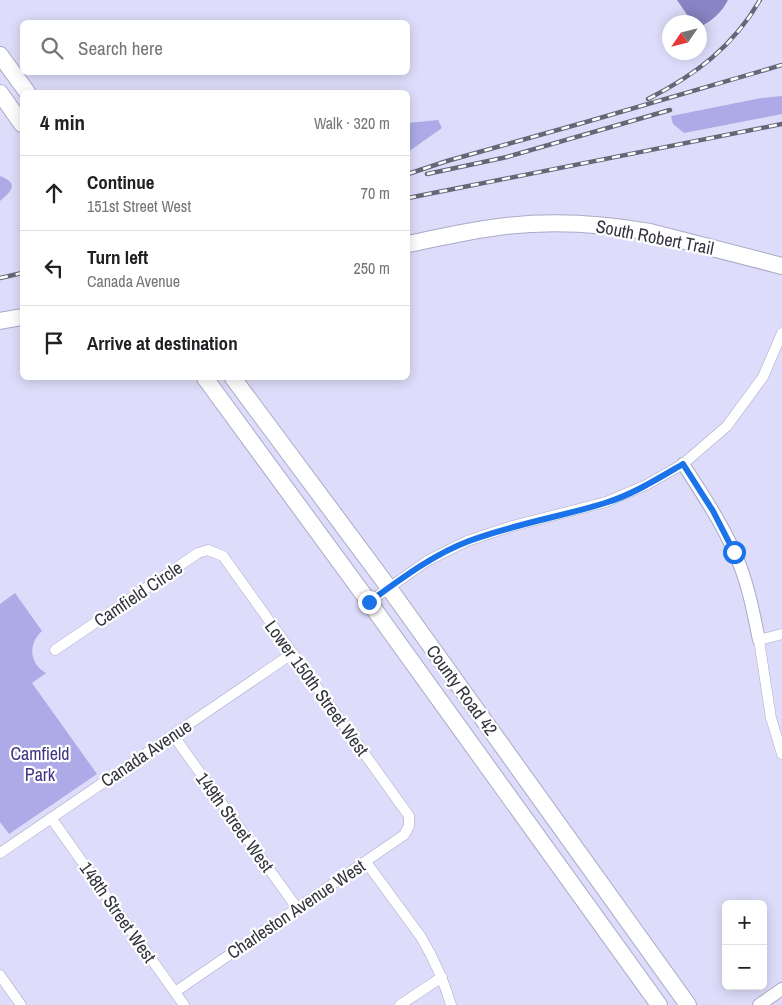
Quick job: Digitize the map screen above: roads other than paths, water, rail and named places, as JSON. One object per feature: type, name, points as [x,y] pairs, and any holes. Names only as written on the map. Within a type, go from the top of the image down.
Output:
[{"type":"main road","points":[[0,54],[26,90]]},
{"type":"main road","points":[[0,93],[20,121]]},
{"type":"main road","name":"South Robert Trail","points":[[410,244],[497,227],[581,223],[650,232],[782,266]]},
{"type":"main road","points":[[0,321],[20,317]]},
{"type":"main road","name":"County Road 42","points":[[206,380],[659,1005]]},
{"type":"main road","name":"County Road 42","points":[[234,380],[389,588],[688,1005]]},
{"type":"main road","points":[[419,672],[434,688],[521,806],[532,813],[554,819]]},
{"type":"street","points":[[369,602],[427,561],[468,541],[510,527],[606,502],[646,485],[683,464],[727,426],[763,376],[782,333]]},
{"type":"street","points":[[683,464],[713,511],[734,552],[750,595],[760,640],[771,718],[782,754]]},
{"type":"street","name":"Camfield Circle","points":[[55,650],[198,552],[208,550],[223,556]]},
{"type":"street","name":"Lower 150th Street West","points":[[223,556],[409,816],[409,820]]},
{"type":"street","points":[[760,640],[782,634]]},
{"type":"street","name":"Canada Avenue","points":[[0,853],[293,653]]},
{"type":"street","name":"149th Street West","points":[[173,735],[298,908]]},
{"type":"street","name":"148th Street West","points":[[51,818],[184,1005]]},
{"type":"street","name":"Charleston Avenue West","points":[[175,992],[404,835],[409,826],[409,820]]},
{"type":"street","points":[[366,862],[421,937],[442,977],[451,1005]]},
{"type":"street","points":[[0,975],[21,1005]]},
{"type":"street","points":[[400,1005],[442,977]]},
{"type":"street","points":[[759,1005],[782,989]]},
{"type":"railway","points":[[648,99],[682,80],[712,58],[738,32],[760,0]]},
{"type":"railway","points":[[410,173],[782,65]]},
{"type":"railway","points":[[427,174],[507,157],[670,110]]},
{"type":"railway","points":[[410,198],[782,124]]},
{"type":"railway","points":[[0,278],[20,273]]},
{"type":"park label","name":"Camfield Park","points":[[40,763]]}]
